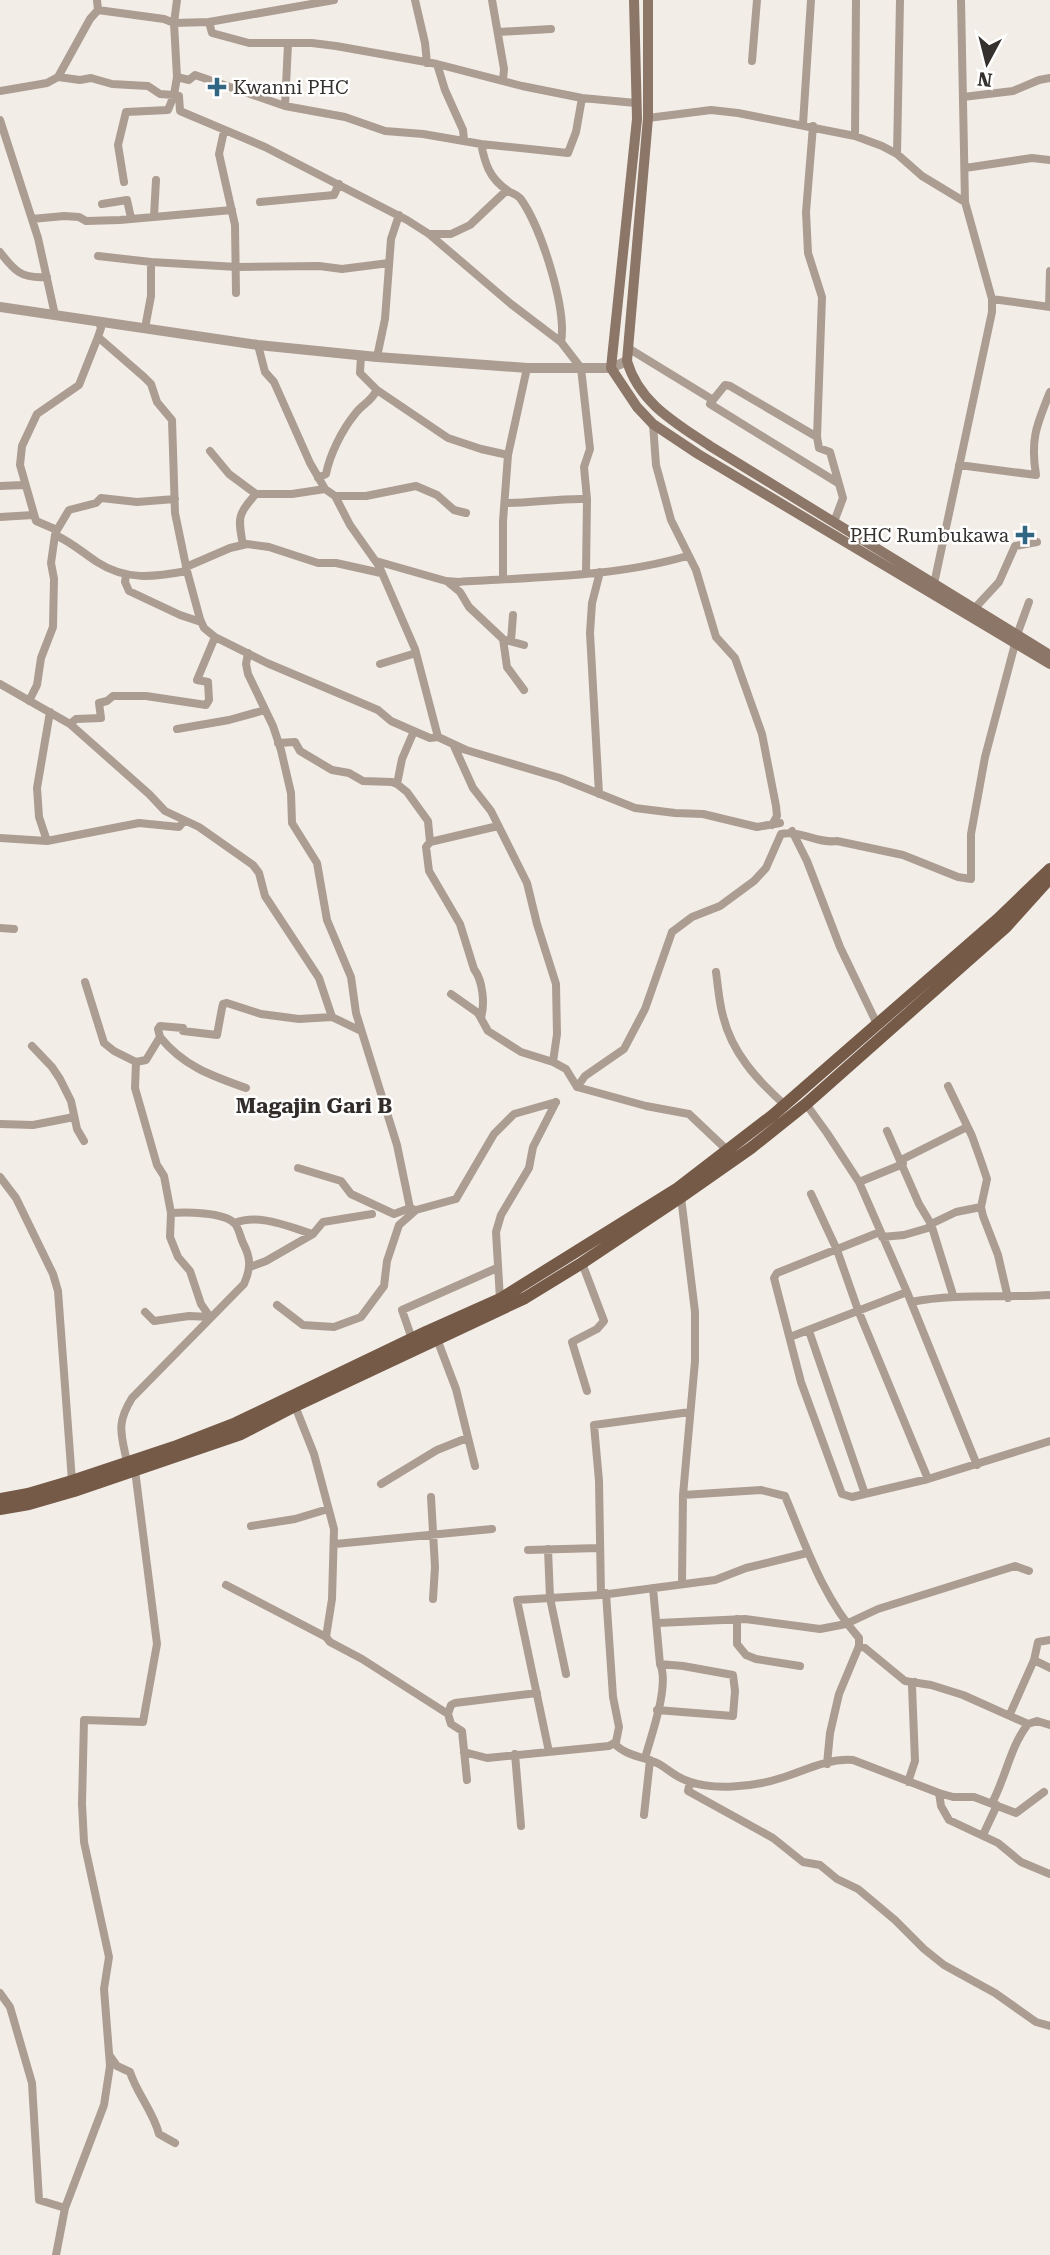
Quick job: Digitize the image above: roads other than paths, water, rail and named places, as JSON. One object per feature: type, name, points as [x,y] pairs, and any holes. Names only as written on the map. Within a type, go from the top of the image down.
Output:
[{"type":"main road","points":[[634,0],[636,119],[611,368],[637,407],[653,424],[698,454],[1016,639],[1050,655]]},
{"type":"main road","points":[[648,0],[648,118],[627,361],[638,387],[663,415],[974,609],[1050,664]]},
{"type":"main road","points":[[176,1452],[500,1299],[678,1188],[785,1105],[998,919],[1050,869]]},
{"type":"main road","points":[[0,1509],[29,1504],[139,1464],[241,1434],[525,1298],[681,1197],[751,1148],[806,1104],[1006,927],[1050,878]]},
{"type":"main road","points":[[0,1499],[139,1464]]},
{"type":"street","points":[[124,182],[118,145],[125,112],[168,110],[174,95],[177,77],[174,23],[177,0]]},
{"type":"street","points":[[0,91],[47,83],[63,73],[76,43],[98,5],[174,23],[209,22],[334,0]]},
{"type":"street","points":[[415,0],[427,62]]},
{"type":"street","points":[[492,0],[504,69],[503,80]]},
{"type":"street","points":[[752,61],[757,0]]},
{"type":"street","points":[[803,124],[811,0]]},
{"type":"street","points":[[855,136],[856,0]]},
{"type":"street","points":[[897,154],[900,0]]},
{"type":"street","points":[[934,584],[992,312],[992,299],[965,202],[961,0]]},
{"type":"street","points":[[209,22],[212,33],[249,43],[336,46],[437,64],[582,98],[636,103]]},
{"type":"street","points":[[499,33],[551,29]]},
{"type":"street","points":[[285,106],[288,44]]},
{"type":"street","points":[[437,64],[463,130],[464,141]]},
{"type":"street","points":[[177,77],[189,80],[195,75],[285,106],[345,117],[385,131],[568,153],[576,132],[582,98]]},
{"type":"street","points":[[58,77],[80,80],[91,78],[112,84],[148,86],[160,94],[179,96],[180,111],[265,147],[399,215],[429,234],[510,304],[561,342],[581,368],[590,449],[584,467],[587,499],[586,573]]},
{"type":"street","points":[[963,97],[1013,91],[1050,78]]},
{"type":"street","points":[[648,118],[711,110],[803,124],[855,136],[897,154],[922,176],[965,202]]},
{"type":"street","points":[[0,120],[38,238],[55,314]]},
{"type":"street","points":[[813,126],[806,212],[808,253],[822,297],[817,437],[819,448],[830,452],[843,498],[834,522]]},
{"type":"street","points":[[224,131],[219,154],[232,210],[237,267],[236,293]]},
{"type":"street","points":[[481,144],[485,166],[506,190],[514,193],[527,211],[546,255],[561,312],[561,342]]},
{"type":"street","points":[[965,168],[1032,158],[1049,161]]},
{"type":"street","points":[[154,216],[156,180]]},
{"type":"street","points":[[260,202],[334,195],[339,184]]},
{"type":"street","points":[[429,234],[452,234],[470,225],[506,190]]},
{"type":"street","points":[[102,204],[127,200],[131,218]]},
{"type":"street","points":[[32,219],[64,216],[79,217],[86,221],[232,210]]},
{"type":"street","points":[[377,357],[388,290],[391,239],[399,215]]},
{"type":"street","points":[[0,252],[9,265],[24,275],[47,278]]},
{"type":"street","points":[[98,256],[237,267],[319,266],[329,269],[389,263]]},
{"type":"street","points":[[145,328],[151,296],[151,262]]},
{"type":"street","points":[[992,299],[1050,307],[1050,271]]},
{"type":"street","points":[[0,307],[258,345],[377,357],[527,368],[611,368],[627,361]]},
{"type":"street","points":[[99,322],[101,328],[79,385],[41,411],[31,423],[21,454],[20,466],[24,485],[36,521],[97,563],[126,575],[143,578],[187,569],[243,545],[269,547],[318,563],[381,573]]},
{"type":"street","points":[[98,337],[144,377],[157,402],[173,420],[175,513],[204,628],[215,637],[319,686],[355,699],[378,710],[391,721],[430,738],[438,737],[454,746],[560,778],[635,808],[703,814],[757,827],[776,822],[793,832],[828,843],[837,841],[903,855],[958,877],[971,879],[971,834],[985,757],[1016,639],[1029,602]]},
{"type":"street","points":[[258,345],[265,372],[274,382],[318,478],[335,496],[350,525],[376,561],[416,653],[438,737]]},
{"type":"street","points":[[628,348],[713,400]]},
{"type":"street","points":[[361,355],[360,373],[377,390],[448,438],[481,449],[508,454]]},
{"type":"street","points":[[503,579],[508,454],[527,368]]},
{"type":"street","points":[[817,437],[730,386],[725,386],[710,404],[838,483]]},
{"type":"street","points":[[318,478],[326,474],[334,450],[355,414],[370,402],[377,390]]},
{"type":"street","points":[[959,465],[1036,475],[1033,443],[1037,420],[1050,392]]},
{"type":"street","points":[[653,424],[660,487],[671,520],[696,570],[716,637],[735,658],[748,695],[768,760],[776,822]]},
{"type":"street","points":[[210,451],[229,474],[256,494],[292,494],[326,489]]},
{"type":"street","points":[[0,486],[24,485]]},
{"type":"street","points":[[335,496],[366,496],[416,486],[437,495],[454,510],[466,513]]},
{"type":"street","points":[[243,545],[240,511],[256,494]]},
{"type":"street","points":[[29,701],[37,685],[41,657],[52,627],[54,579],[51,564],[56,533],[69,510],[96,503],[102,498],[137,502],[175,499]]},
{"type":"street","points":[[506,503],[537,503],[556,498],[587,499]]},
{"type":"street","points":[[0,517],[33,515]]},
{"type":"street","points":[[974,609],[999,582],[1015,545],[1037,541]]},
{"type":"street","points":[[446,582],[600,572],[687,556]]},
{"type":"street","points":[[376,561],[446,582],[460,592],[469,607],[507,640],[524,645]]},
{"type":"street","points":[[599,794],[590,633],[592,603],[600,572]]},
{"type":"street","points":[[126,575],[125,583],[129,591],[201,622]]},
{"type":"street","points":[[513,615],[507,640],[507,667],[524,690]]},
{"type":"street","points":[[70,724],[76,719],[101,718],[99,703],[113,696],[146,696],[206,705],[209,699],[208,682],[197,680],[215,637]]},
{"type":"street","points":[[248,653],[248,674],[273,726],[291,793],[292,823],[317,863],[327,920],[351,977],[362,1031],[397,1145],[413,1209]]},
{"type":"street","points":[[380,664],[416,653]]},
{"type":"street","points":[[0,684],[70,724],[165,811],[199,827],[253,865],[259,873],[265,896],[319,978],[332,1017]]},
{"type":"street","points":[[177,729],[229,720],[265,710]]},
{"type":"street","points":[[47,841],[39,817],[37,788],[50,712]]},
{"type":"street","points":[[397,784],[401,758],[414,731]]},
{"type":"street","points":[[278,743],[295,743],[300,751],[321,764],[332,770],[349,773],[363,781],[397,784],[407,792],[428,821],[430,842]]},
{"type":"street","points":[[454,746],[473,788],[491,811],[525,876],[556,984],[557,1034],[553,1062]]},
{"type":"street","points":[[0,838],[47,841],[139,823],[180,827],[184,821]]},
{"type":"street","points":[[481,1018],[485,1004],[478,974],[460,924],[429,871],[426,847],[430,842],[498,827]]},
{"type":"street","points":[[793,832],[840,947],[877,1024]]},
{"type":"street","points":[[577,1087],[585,1076],[624,1049],[634,1033],[672,932],[692,917],[720,906],[754,881],[766,868],[781,834],[793,832]]},
{"type":"street","points":[[0,928],[14,929]]},
{"type":"street","points":[[716,972],[723,1016],[737,1052],[760,1083],[785,1105]]},
{"type":"street","points":[[85,982],[104,1043],[114,1051],[136,1062],[146,1060],[160,1037]]},
{"type":"street","points":[[451,994],[478,1013],[488,1031],[521,1052],[566,1069],[569,1078],[577,1087],[646,1106],[690,1114],[727,1150]]},
{"type":"street","points":[[246,1088],[190,1066],[160,1037],[160,1026],[217,1035],[223,1004],[227,1003],[261,1014],[299,1019],[332,1017],[362,1031]]},
{"type":"street","points":[[32,1046],[60,1079],[71,1101],[84,1141]]},
{"type":"street","points":[[136,1062],[135,1088],[157,1165],[164,1176],[170,1213],[170,1237],[178,1257],[190,1272],[201,1304],[210,1317]]},
{"type":"street","points":[[948,1086],[978,1150],[987,1180],[983,1216],[998,1255],[1008,1298]]},
{"type":"street","points":[[298,1168],[341,1181],[351,1194],[394,1213],[456,1199],[494,1134],[514,1114],[556,1102],[533,1147],[529,1168],[501,1215],[496,1232],[500,1299]]},
{"type":"street","points":[[806,1104],[859,1182],[911,1301],[977,1465]]},
{"type":"street","points":[[0,1124],[33,1125],[74,1117]]},
{"type":"street","points":[[903,1164],[903,1159],[967,1127]]},
{"type":"street","points":[[887,1131],[919,1204],[931,1224],[953,1295]]},
{"type":"street","points":[[859,1182],[903,1164]]},
{"type":"street","points":[[0,1177],[16,1198],[53,1274],[58,1291],[72,1481]]},
{"type":"street","points":[[811,1194],[837,1250],[858,1310],[928,1479]]},
{"type":"street","points":[[681,1197],[695,1312],[695,1362],[683,1495],[682,1584]]},
{"type":"street","points":[[982,1207],[956,1212],[928,1228],[904,1235],[881,1235],[777,1273],[774,1278],[801,1382],[838,1489],[842,1494],[852,1497],[928,1479],[1050,1441]]},
{"type":"street","points":[[276,1305],[303,1325],[334,1326],[361,1317],[384,1286],[387,1261],[399,1225],[413,1209]]},
{"type":"street","points":[[56,2255],[65,2208],[104,2105],[110,2056],[104,1989],[109,1957],[84,1842],[84,1720],[143,1722],[157,1644],[139,1464],[121,1433],[121,1416],[142,1387],[244,1284],[250,1267],[249,1254],[235,1223],[226,1218],[196,1213],[170,1213]]},
{"type":"street","points":[[250,1267],[266,1261],[313,1234],[323,1222],[372,1214]]},
{"type":"street","points":[[235,1223],[258,1219],[313,1234]]},
{"type":"street","points":[[582,1263],[604,1321],[597,1329],[572,1342],[587,1391]]},
{"type":"street","points":[[412,1339],[402,1310],[497,1268]]},
{"type":"street","points":[[790,1337],[907,1292]]},
{"type":"street","points":[[911,1301],[953,1295],[1008,1298],[1050,1295]]},
{"type":"street","points":[[145,1312],[154,1321],[189,1316],[210,1317]]},
{"type":"street","points":[[809,1331],[866,1494]]},
{"type":"street","points":[[437,1339],[456,1389],[475,1465]]},
{"type":"street","points":[[295,1406],[314,1454],[334,1529],[332,1599],[326,1637]]},
{"type":"street","points":[[464,1752],[487,1758],[609,1746],[619,1736],[599,1548],[599,1481],[594,1425],[690,1412]]},
{"type":"street","points":[[381,1484],[437,1450],[467,1438]]},
{"type":"street","points":[[683,1495],[761,1490],[785,1496],[827,1595],[859,1638],[859,1646],[839,1694],[830,1733],[827,1764]]},
{"type":"street","points":[[431,1497],[434,1536],[433,1599]]},
{"type":"street","points":[[251,1526],[295,1519],[328,1509]]},
{"type":"street","points":[[335,1544],[492,1529]]},
{"type":"street","points":[[528,1550],[599,1548]]},
{"type":"street","points":[[548,1549],[550,1598],[566,1674]]},
{"type":"street","points":[[549,1752],[517,1602],[520,1599],[604,1594],[715,1580],[746,1568],[807,1553]]},
{"type":"street","points":[[657,1623],[737,1619],[820,1629],[846,1623],[878,1609],[1014,1566],[1029,1571]]},
{"type":"street","points":[[226,1585],[326,1637],[448,1714]]},
{"type":"street","points":[[644,1815],[648,1759],[664,1672],[660,1664],[653,1588]]},
{"type":"street","points":[[737,1619],[737,1644],[746,1655],[800,1666]]},
{"type":"street","points":[[1010,1714],[1034,1660],[1038,1642],[1050,1640]]},
{"type":"street","points":[[859,1646],[905,1681],[931,1685],[963,1695],[1028,1724]]},
{"type":"street","points":[[1034,1660],[1050,1668]]},
{"type":"street","points":[[657,1710],[733,1716],[735,1691],[733,1675],[660,1664]]},
{"type":"street","points":[[908,1782],[915,1761],[912,1686],[915,1682]]},
{"type":"street","points":[[467,1780],[462,1731],[450,1724],[448,1714],[451,1705],[537,1693]]},
{"type":"street","points":[[983,1835],[1018,1736],[1028,1724],[1037,1721],[1050,1724]]},
{"type":"street","points":[[614,1743],[622,1752],[648,1759],[690,1782],[725,1786],[744,1786],[780,1779],[805,1768],[842,1759],[853,1760],[939,1793],[953,1797],[966,1795],[1016,1813],[1044,1792]]},
{"type":"street","points":[[515,1755],[521,1826]]},
{"type":"street","points":[[690,1782],[688,1791],[773,1838],[803,1862],[820,1865],[837,1879],[858,1889],[944,1965],[995,1993],[1036,2022],[1050,2026]]},
{"type":"street","points":[[939,1793],[941,1806],[948,1820],[999,1843],[1021,1862],[1050,1874]]},
{"type":"street","points":[[0,1993],[10,2007],[32,2083],[38,2200],[65,2208]]},
{"type":"street","points":[[110,2056],[117,2066],[130,2072],[155,2118],[159,2134],[175,2143]]},
{"type":"place","name":"Kwanni PHC","points":[[217,87]]},
{"type":"place","name":"PHC Rumbukawa","points":[[1025,535]]},
{"type":"district","name":"Magajin Gari B","points":[[314,1106]]}]
